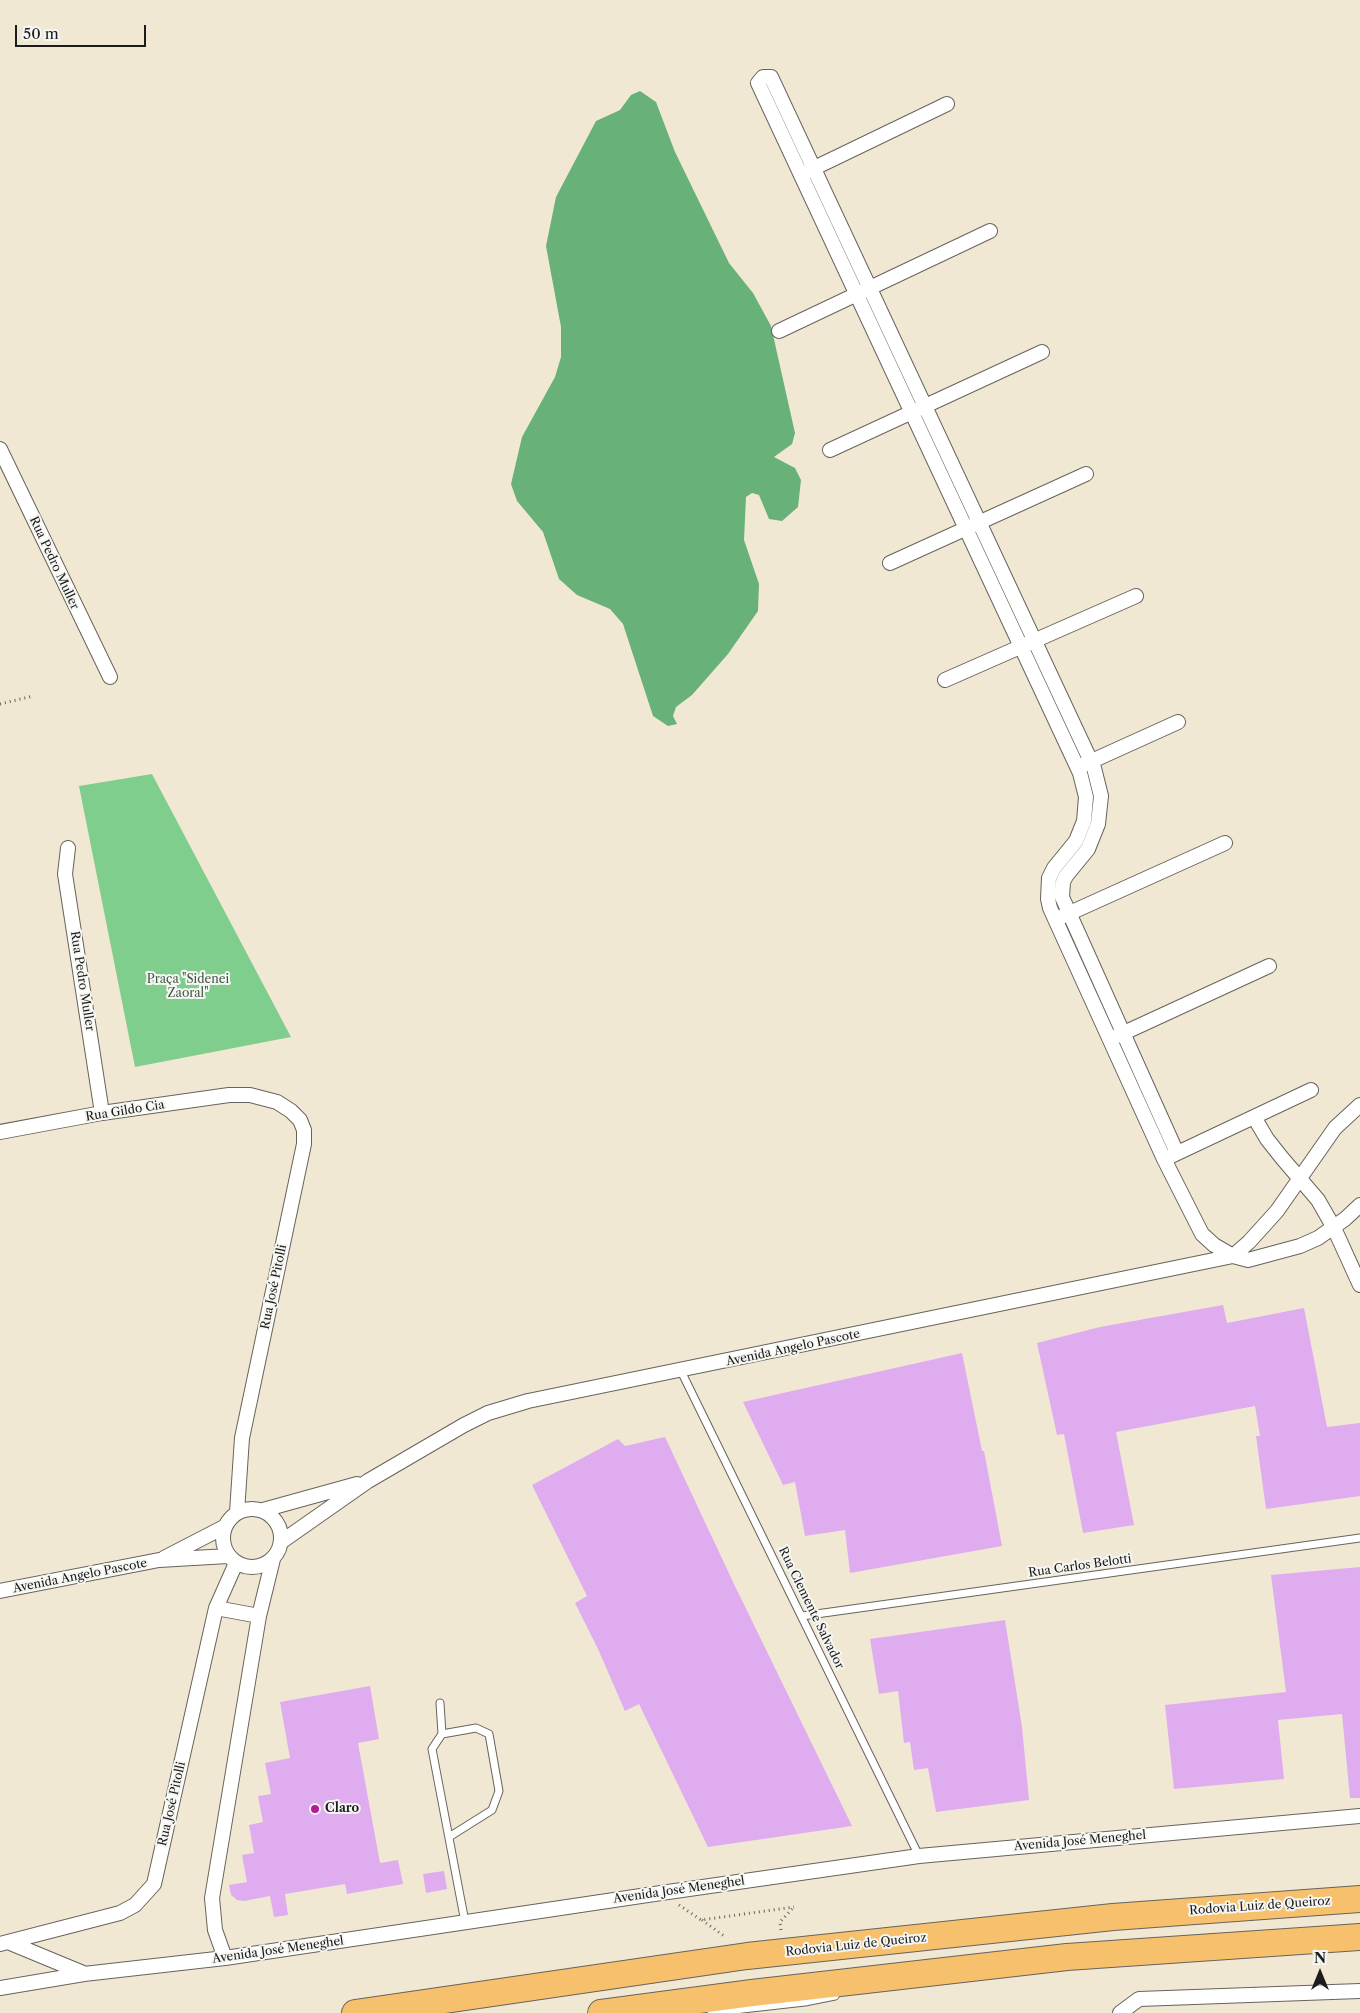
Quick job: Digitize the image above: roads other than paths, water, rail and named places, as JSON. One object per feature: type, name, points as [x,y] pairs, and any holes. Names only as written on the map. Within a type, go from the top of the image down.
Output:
[{"type":"highway","name":"Rodovia Luiz de Queiroz","points":[[357,2012],[747,1956],[1113,1917],[1360,1899]]},
{"type":"highway","points":[[602,2013],[752,1992],[1067,1958],[1360,1937]]},
{"type":"street","points":[[1177,1153],[1062,897],[1063,882],[1088,849],[1098,824],[1100,796],[1098,782],[1091,761],[771,77],[763,77],[758,83],[1084,785],[1086,809],[1081,832],[1054,868],[1050,878],[1048,899],[1164,1159],[1202,1234],[1214,1245],[1233,1256],[1254,1237],[1277,1211],[1335,1128],[1360,1105]]},
{"type":"street","points":[[801,174],[947,104]]},
{"type":"street","points":[[778,331],[990,230]]},
{"type":"street","points":[[830,450],[1042,352]]},
{"type":"street","name":"Rua Pedro Muller","points":[[0,449],[110,677]]},
{"type":"street","points":[[890,563],[1086,474]]},
{"type":"street","points":[[945,680],[1136,596]]},
{"type":"street","points":[[1077,767],[1178,722]]},
{"type":"street","points":[[1056,920],[1225,843]]},
{"type":"street","name":"Rua Pedro Muller","points":[[68,848],[65,874],[102,1113]]},
{"type":"street","points":[[1110,1039],[1269,966]]},
{"type":"street","points":[[1164,1159],[1312,1090]]},
{"type":"street","name":"Rua Gildo Cia","points":[[0,1132],[102,1113],[229,1095],[250,1094]]},
{"type":"street","name":"Rua José Pitolli","points":[[237,1512],[242,1438],[304,1144],[304,1130],[300,1120],[291,1111],[277,1102],[250,1094]]},
{"type":"street","points":[[1254,1117],[1267,1139],[1318,1200],[1334,1228],[1360,1285]]},
{"type":"street","name":"Avenida Angelo Pascote","points":[[281,1542],[368,1481],[488,1413],[528,1401],[1233,1256],[1248,1260],[1300,1246],[1334,1228],[1360,1204]]},
{"type":"street","name":"Avenida Angelo Pascote","points":[[263,1510],[368,1481]]},
{"type":"street","points":[[250,1508],[263,1510],[278,1523],[281,1532],[281,1542],[278,1551],[272,1559],[262,1566],[248,1567],[232,1559],[224,1547],[222,1537],[224,1528],[231,1516],[237,1512],[250,1508]]},
{"type":"street","name":"Avenida Angelo Pascote","points":[[159,1560],[224,1528]]},
{"type":"street","name":"Rua José Pitolli","points":[[4,1943],[120,1913],[135,1905],[154,1884],[216,1608],[232,1559]]},
{"type":"street","name":"Avenida Angelo Pascote","points":[[0,1591],[159,1560],[232,1559]]},
{"type":"street","points":[[225,1958],[215,1930],[212,1898],[259,1616],[272,1559]]},
{"type":"street","points":[[216,1608],[259,1616]]},
{"type":"street","name":"Avenida José Meneghel","points":[[0,1988],[84,1974],[225,1958],[661,1892],[919,1856],[1360,1816]]},
{"type":"street","points":[[4,1943],[84,1974]]},
{"type":"street","points":[[1120,2013],[1139,1999],[1360,1991]]},
{"type":"lane","name":"Rua Clemente Salvador","points":[[681,1371],[919,1856]]},
{"type":"lane","name":"Rua Carlos Belotti","points":[[802,1616],[1360,1538]]},
{"type":"lane","points":[[440,1703],[442,1734],[432,1748],[465,1922]]},
{"type":"lane","points":[[442,1734],[476,1728],[489,1734],[499,1791],[492,1810],[448,1838]]},
{"type":"lane","points":[[826,1940],[901,1940]]},
{"type":"lane","points":[[638,1972],[696,1956]]},
{"type":"lane","points":[[870,1988],[944,1971]]},
{"type":"lane","points":[[706,2011],[734,2010],[805,2002],[842,1994]]},
{"type":"lane","points":[[602,2013],[678,2011]]},
{"type":"place","name":"Claro","points":[[315,1809]]},
{"type":"park label","name":"Praça \"Sidenei Zaoral\"","points":[[188,987]]}]
